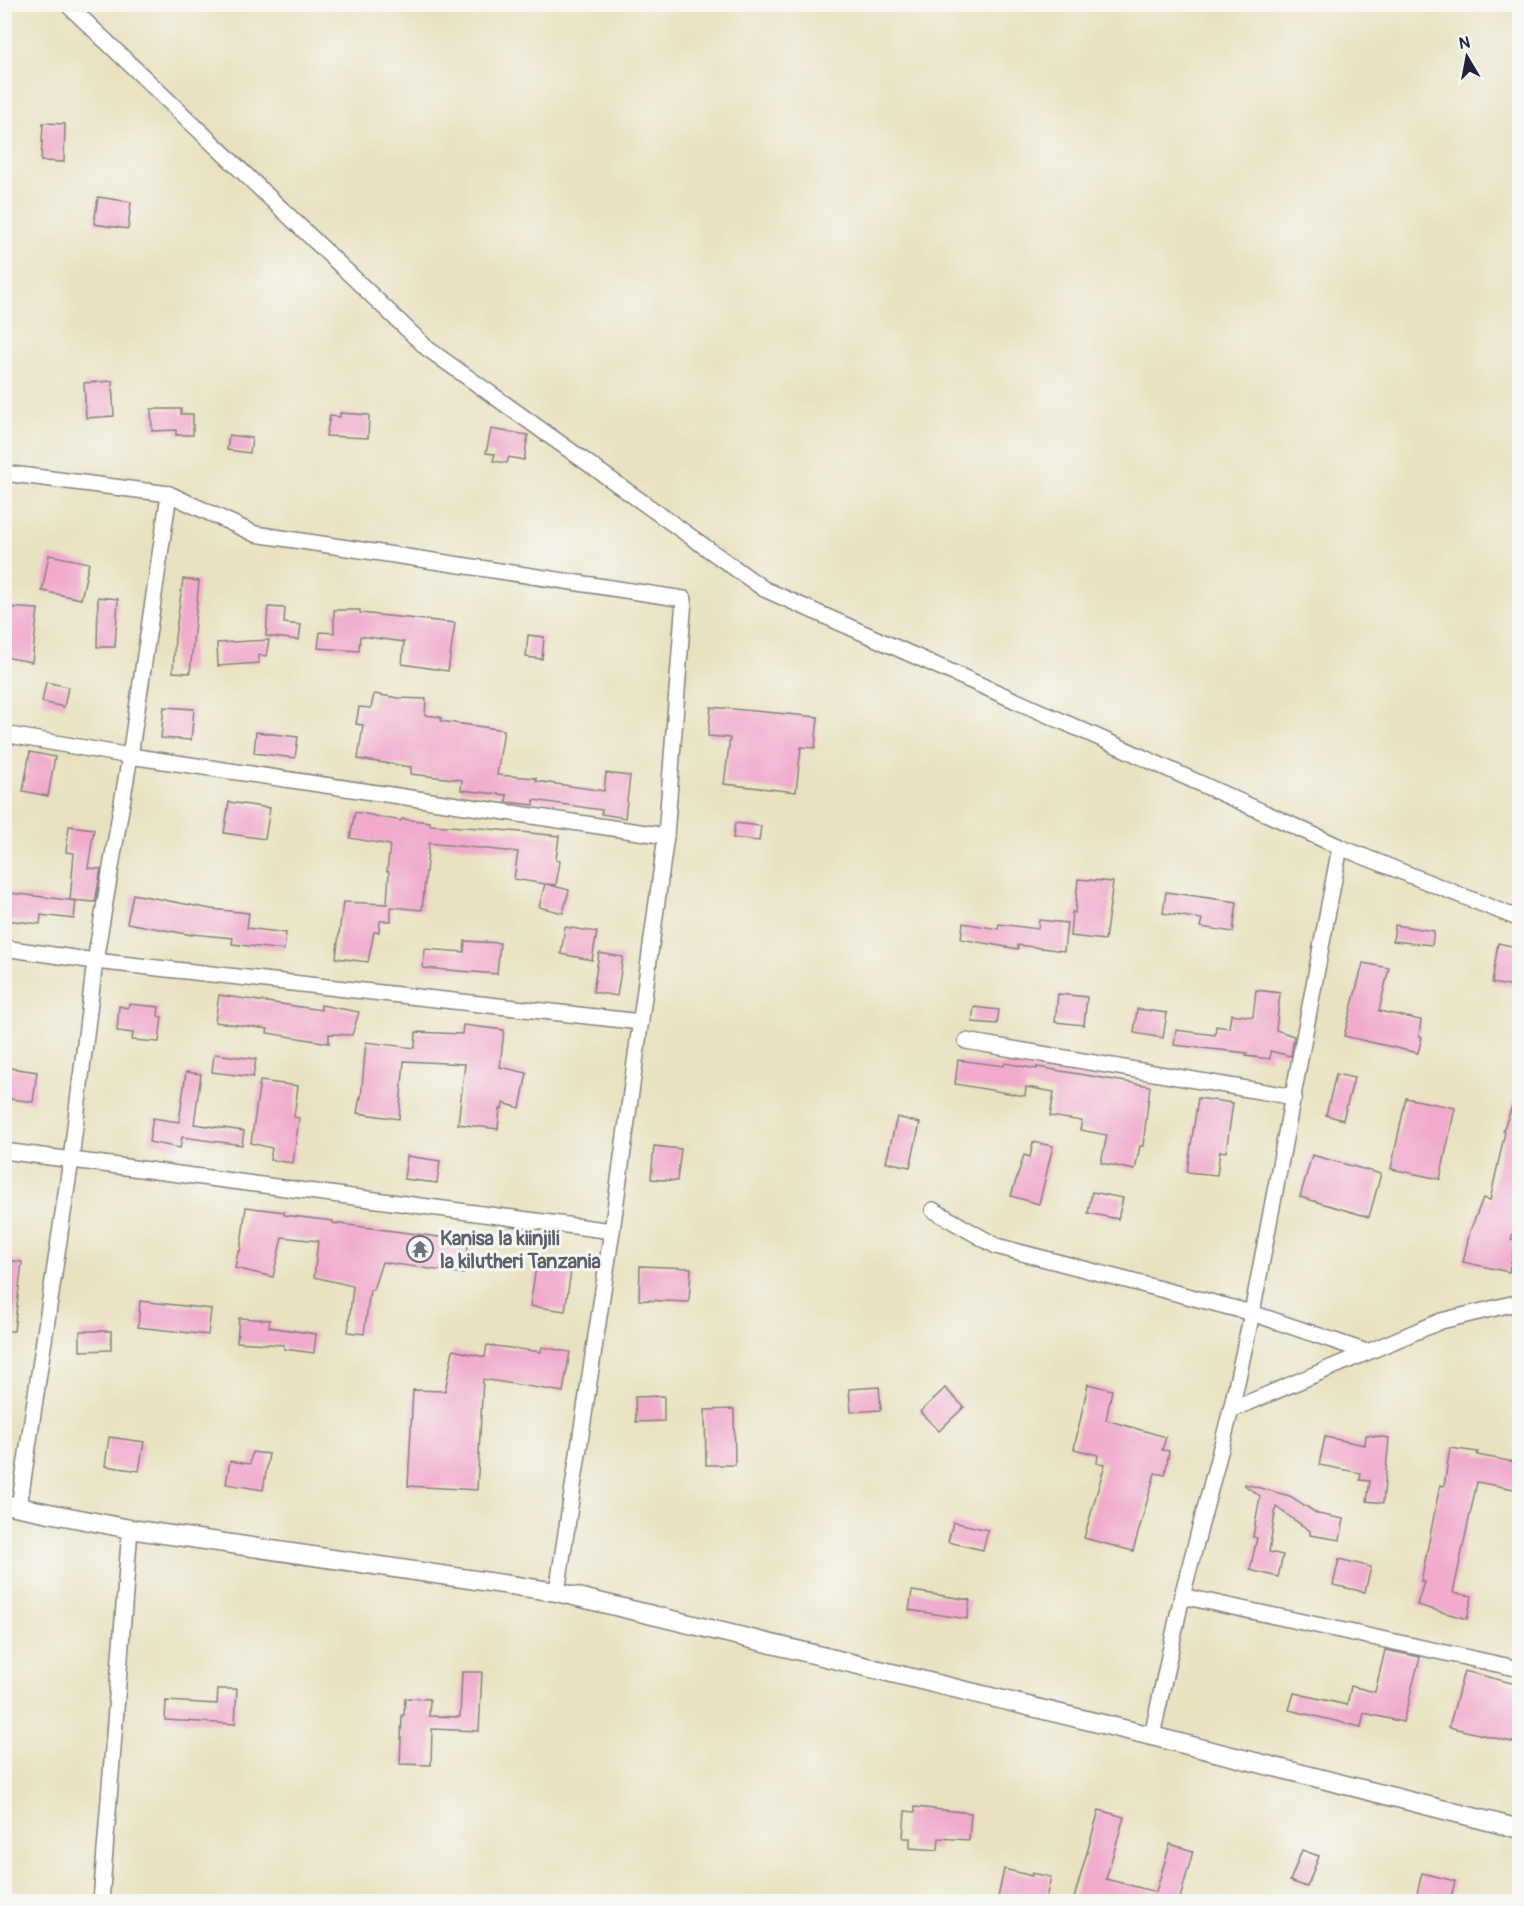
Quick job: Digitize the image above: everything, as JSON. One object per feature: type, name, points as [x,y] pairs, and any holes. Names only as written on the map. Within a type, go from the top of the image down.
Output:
[{"type":"street","points":[[67,4],[428,349],[764,589],[1340,847],[1520,919]]},
{"type":"street","points":[[4,473],[169,494],[255,534],[684,599],[666,836],[612,1231],[557,1592]]},
{"type":"street","points":[[169,494],[130,756],[95,961],[70,1160],[12,1506],[130,1529],[557,1592],[1152,1736],[1520,1829]]},
{"type":"street","points":[[4,734],[130,756],[666,836]]},
{"type":"street","points":[[1152,1736],[1182,1596],[1231,1410],[1252,1313],[1340,847]]},
{"type":"street","points":[[4,948],[95,961],[640,1022]]},
{"type":"street","points":[[966,1041],[1294,1097]]},
{"type":"street","points":[[4,1151],[612,1231]]},
{"type":"street","points":[[933,1210],[996,1246],[1252,1313],[1367,1352]]},
{"type":"street","points":[[1231,1410],[1441,1322],[1520,1302]]},
{"type":"street","points":[[101,1902],[130,1529]]},
{"type":"street","points":[[1182,1596],[1520,1669]]},
{"type":"building","points":[[43,123],[65,124],[64,162],[41,161]]},
{"type":"building","points":[[98,197],[131,202],[128,229],[94,224]]},
{"type":"building","points":[[112,381],[114,416],[86,418],[84,383]]},
{"type":"building","points":[[151,409],[181,409],[181,414],[193,414],[193,435],[176,435],[176,430],[152,431]]},
{"type":"building","points":[[340,413],[369,415],[368,438],[326,436],[330,416],[340,417]]},
{"type":"building","points":[[491,429],[528,435],[524,460],[509,457],[507,463],[493,461],[495,454],[486,453]]},
{"type":"building","points":[[229,435],[252,438],[250,453],[227,450]]},
{"type":"building","points":[[49,555],[89,563],[81,599],[42,591]]},
{"type":"building","points":[[183,579],[199,581],[190,673],[173,672]]},
{"type":"building","points":[[98,597],[118,599],[115,647],[97,647]]},
{"type":"building","points":[[7,607],[38,609],[32,662],[4,657]]},
{"type":"building","points":[[268,607],[285,608],[284,623],[301,625],[299,640],[266,636]]},
{"type":"building","points":[[334,610],[360,610],[360,613],[455,623],[448,671],[402,664],[404,642],[360,636],[359,651],[318,648],[320,632],[334,633]]},
{"type":"building","points":[[528,635],[544,637],[542,659],[526,657]]},
{"type":"building","points":[[269,640],[266,656],[259,655],[259,663],[218,666],[217,643]]},
{"type":"building","points":[[46,682],[68,687],[64,707],[42,702]]},
{"type":"building","points":[[374,694],[426,699],[425,715],[441,717],[441,721],[504,730],[497,775],[536,778],[536,781],[604,791],[606,773],[630,776],[625,818],[601,814],[602,810],[534,800],[534,805],[506,802],[507,795],[461,790],[462,780],[411,774],[411,767],[358,759],[363,725],[356,724],[359,707],[371,708]]},
{"type":"building","points":[[164,707],[194,709],[191,740],[161,738]]},
{"type":"building","points":[[711,707],[818,717],[815,748],[801,747],[796,792],[724,784],[730,738],[708,736]]},
{"type":"building","points":[[256,732],[298,737],[295,758],[254,753]]},
{"type":"building","points":[[30,752],[55,757],[48,796],[23,791]]},
{"type":"building","points":[[229,802],[270,808],[265,839],[224,833]]},
{"type":"building","points":[[355,812],[401,821],[402,819],[430,822],[430,825],[559,836],[556,860],[560,861],[556,885],[546,884],[569,890],[563,913],[539,907],[545,884],[514,879],[518,852],[429,843],[422,910],[391,907],[391,921],[380,921],[379,932],[374,932],[368,962],[336,958],[343,902],[387,904],[390,845],[350,838]]},
{"type":"building","points":[[735,823],[761,826],[759,841],[733,838]]},
{"type":"building","points":[[69,826],[94,829],[88,868],[101,869],[95,902],[70,900],[74,853],[66,852]]},
{"type":"building","points":[[1078,879],[1113,882],[1105,940],[1070,936]]},
{"type":"building","points":[[1166,892],[1237,902],[1233,932],[1200,927],[1202,919],[1163,913]]},
{"type":"building","points":[[10,893],[76,901],[74,919],[41,915],[40,924],[6,920]]},
{"type":"building","points":[[133,894],[211,909],[249,913],[247,928],[286,933],[284,950],[232,944],[233,938],[192,935],[127,923]]},
{"type":"building","points":[[1039,920],[1067,923],[1064,951],[1018,945],[1018,949],[961,939],[963,923],[998,929],[999,924],[1038,929]]},
{"type":"building","points":[[1395,925],[1434,931],[1432,945],[1393,941]]},
{"type":"building","points":[[565,927],[597,932],[592,960],[561,954]]},
{"type":"building","points":[[465,941],[500,943],[497,974],[423,968],[425,949],[464,952]]},
{"type":"building","points":[[1498,943],[1520,948],[1520,988],[1492,983]]},
{"type":"building","points":[[599,953],[623,957],[617,996],[593,992]]},
{"type":"building","points":[[1363,963],[1389,968],[1379,1011],[1421,1020],[1419,1036],[1422,1037],[1418,1053],[1344,1036]]},
{"type":"building","points":[[1256,990],[1280,993],[1276,1030],[1294,1036],[1291,1056],[1270,1051],[1270,1059],[1246,1056],[1247,1053],[1174,1045],[1176,1030],[1215,1035],[1216,1026],[1229,1028],[1231,1014],[1253,1017]]},
{"type":"building","points":[[1058,994],[1087,997],[1084,1025],[1055,1022]]},
{"type":"building","points":[[219,995],[321,1010],[321,1005],[359,1012],[352,1035],[329,1034],[329,1043],[267,1033],[268,1029],[215,1022]]},
{"type":"building","points":[[129,1004],[159,1007],[158,1016],[162,1017],[159,1042],[132,1040],[133,1033],[117,1031],[119,1006],[128,1008]]},
{"type":"building","points":[[974,1007],[999,1010],[997,1024],[972,1022]]},
{"type":"building","points":[[1137,1009],[1167,1013],[1163,1038],[1134,1033]]},
{"type":"building","points":[[463,1025],[504,1030],[500,1067],[527,1073],[520,1108],[503,1103],[500,1109],[498,1129],[458,1124],[465,1064],[404,1061],[399,1119],[357,1113],[361,1098],[366,1042],[415,1048],[416,1032],[462,1034]]},
{"type":"building","points":[[214,1054],[256,1059],[253,1077],[212,1072]]},
{"type":"building","points":[[958,1060],[1004,1066],[1005,1063],[1037,1069],[1037,1067],[1150,1086],[1143,1146],[1140,1146],[1135,1170],[1101,1163],[1107,1135],[1080,1130],[1082,1121],[1050,1116],[1054,1092],[1026,1087],[1025,1096],[955,1084]]},
{"type":"building","points":[[4,1067],[37,1072],[33,1102],[4,1098]]},
{"type":"building","points":[[186,1072],[201,1074],[194,1124],[244,1131],[242,1145],[182,1137],[180,1148],[149,1142],[153,1118],[179,1122]]},
{"type":"building","points":[[1336,1074],[1354,1078],[1343,1120],[1326,1115]]},
{"type":"building","points":[[260,1081],[298,1086],[294,1117],[299,1118],[293,1163],[270,1160],[272,1148],[251,1143]]},
{"type":"building","points":[[1518,1090],[1520,1214],[1511,1239],[1516,1240],[1509,1272],[1463,1262],[1470,1231],[1483,1198],[1490,1200],[1505,1132],[1503,1131]]},
{"type":"building","points":[[1198,1098],[1233,1103],[1226,1152],[1220,1151],[1217,1175],[1187,1172]]},
{"type":"building","points":[[1406,1098],[1455,1108],[1440,1179],[1391,1169]]},
{"type":"building","points":[[897,1117],[920,1123],[910,1167],[886,1162]]},
{"type":"building","points":[[1033,1142],[1053,1146],[1039,1204],[1011,1196],[1024,1155],[1030,1157]]},
{"type":"building","points":[[654,1146],[681,1149],[677,1181],[651,1179]]},
{"type":"building","points":[[1312,1155],[1381,1174],[1369,1217],[1300,1197]]},
{"type":"building","points":[[407,1156],[440,1161],[437,1183],[404,1179]]},
{"type":"building","points":[[1092,1192],[1123,1198],[1118,1219],[1088,1213]]},
{"type":"building","points":[[246,1207],[284,1212],[284,1215],[333,1221],[333,1223],[469,1241],[464,1274],[382,1262],[373,1290],[370,1290],[364,1334],[348,1332],[353,1286],[314,1277],[318,1241],[282,1237],[273,1277],[235,1268],[238,1251],[240,1252]]},
{"type":"building","points":[[4,1260],[22,1262],[14,1331],[4,1331]]},
{"type":"building","points":[[537,1260],[572,1264],[565,1311],[530,1306]]},
{"type":"building","points":[[640,1266],[691,1268],[689,1302],[639,1300]]},
{"type":"building","points":[[140,1301],[211,1309],[208,1335],[138,1327]]},
{"type":"building","points":[[239,1318],[270,1320],[269,1327],[316,1334],[314,1353],[284,1349],[284,1345],[237,1342]]},
{"type":"building","points":[[80,1331],[111,1331],[111,1350],[80,1351]]},
{"type":"building","points":[[487,1345],[541,1352],[542,1347],[570,1352],[563,1392],[483,1379],[477,1490],[408,1486],[413,1390],[445,1391],[453,1350],[485,1357]]},
{"type":"building","points":[[1088,1384],[1112,1390],[1106,1420],[1166,1437],[1162,1450],[1169,1451],[1165,1475],[1155,1473],[1133,1551],[1084,1538],[1105,1464],[1097,1463],[1098,1455],[1074,1449]]},
{"type":"building","points":[[879,1387],[881,1410],[851,1412],[849,1389]]},
{"type":"building","points":[[945,1388],[964,1407],[939,1431],[920,1412]]},
{"type":"building","points":[[664,1396],[664,1421],[636,1422],[635,1397]]},
{"type":"building","points":[[734,1409],[735,1465],[706,1465],[705,1410]]},
{"type":"building","points":[[1366,1435],[1389,1438],[1383,1503],[1367,1501],[1370,1481],[1360,1480],[1361,1473],[1319,1465],[1325,1437],[1365,1445]]},
{"type":"building","points":[[109,1437],[144,1442],[139,1471],[105,1466]]},
{"type":"building","points":[[1450,1448],[1478,1452],[1477,1455],[1520,1463],[1520,1490],[1477,1482],[1453,1593],[1472,1596],[1467,1619],[1417,1605],[1424,1582],[1421,1582],[1440,1485],[1444,1486]]},
{"type":"building","points":[[252,1452],[269,1454],[263,1490],[226,1484],[230,1461],[250,1464]]},
{"type":"building","points":[[1245,1484],[1290,1496],[1318,1514],[1344,1519],[1340,1540],[1310,1535],[1310,1531],[1276,1507],[1269,1552],[1283,1555],[1278,1577],[1250,1570],[1257,1538],[1253,1537],[1260,1496]]},
{"type":"building","points":[[953,1522],[988,1530],[983,1550],[948,1542]]},
{"type":"building","points":[[1339,1559],[1371,1567],[1365,1592],[1333,1585]]},
{"type":"building","points":[[912,1591],[970,1600],[967,1619],[909,1610]]},
{"type":"building","points":[[1385,1650],[1420,1657],[1403,1722],[1364,1713],[1361,1727],[1289,1710],[1294,1693],[1347,1705],[1351,1686],[1375,1692]]},
{"type":"building","points":[[1464,1671],[1520,1685],[1520,1744],[1449,1727]]},
{"type":"building","points":[[462,1672],[482,1672],[479,1731],[432,1729],[431,1765],[400,1764],[405,1698],[430,1699],[429,1716],[460,1717]]},
{"type":"building","points":[[218,1689],[237,1689],[235,1724],[165,1720],[166,1701],[217,1704]]},
{"type":"building","points":[[915,1807],[971,1813],[969,1840],[939,1838],[938,1850],[910,1848],[910,1838],[903,1838],[905,1811],[915,1812]]},
{"type":"building","points":[[1099,1810],[1124,1817],[1106,1879],[1156,1892],[1170,1844],[1193,1851],[1179,1902],[1073,1902]]},
{"type":"building","points":[[1302,1850],[1319,1856],[1307,1887],[1290,1881]]},
{"type":"building","points":[[1004,1869],[1032,1876],[1032,1873],[1051,1877],[1045,1902],[997,1902]]},
{"type":"building","points":[[1422,1873],[1455,1881],[1450,1902],[1415,1902]]},
{"type":"place","name":"Kanisa la kiinjili la kilutheri Tanzania","points":[[420,1249]]}]
